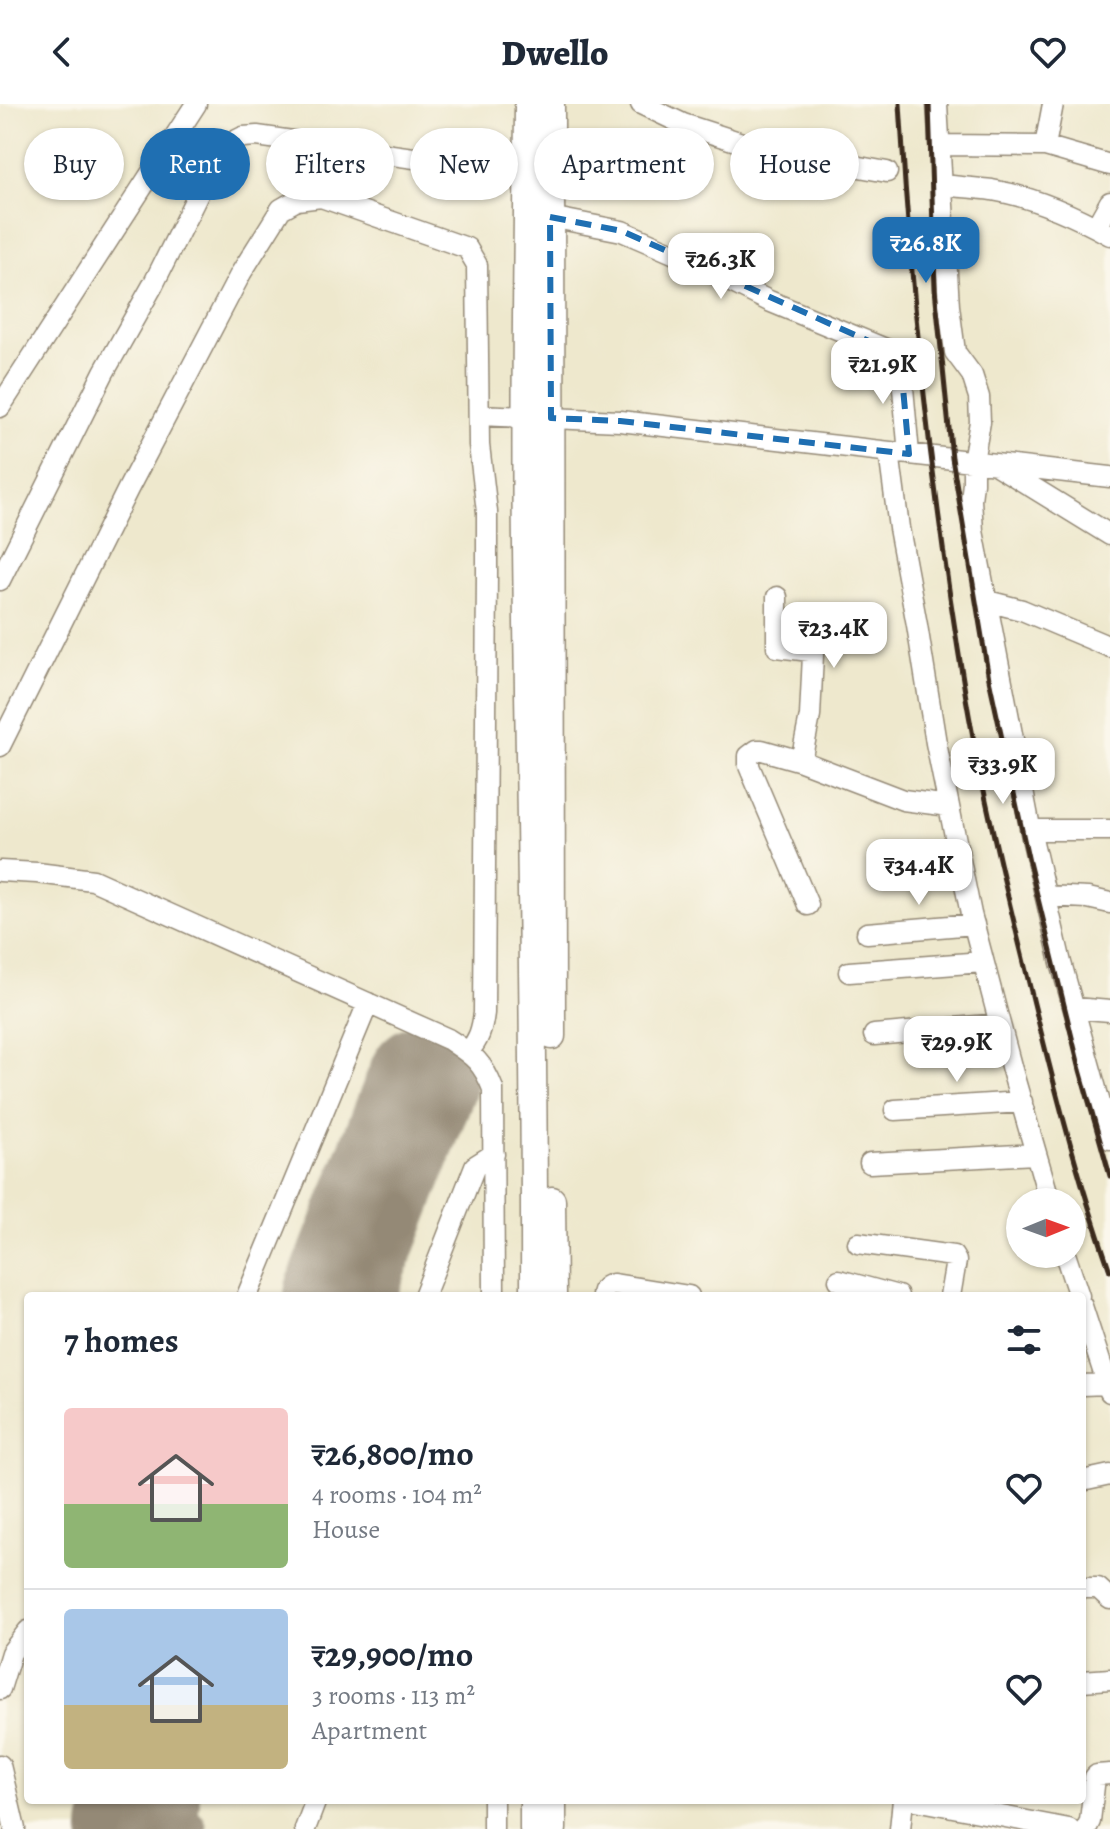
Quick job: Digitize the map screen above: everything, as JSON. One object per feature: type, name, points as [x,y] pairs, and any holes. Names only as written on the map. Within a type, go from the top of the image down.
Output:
[{"type":"main road","points":[[528,104],[538,418],[553,1292]]},
{"type":"main road","points":[[534,1292],[533,962],[526,576],[550,217],[551,104]]},
{"type":"main road","points":[[533,1804],[533,1829]]},
{"type":"main road","points":[[553,1804],[553,1829]]},
{"type":"street","points":[[0,407],[196,104]]},
{"type":"street","points":[[641,104],[683,124],[807,164],[832,162],[887,172]]},
{"type":"street","points":[[937,104],[949,306],[955,352],[972,375],[979,397],[983,462],[973,483],[973,531],[1031,830],[1061,963],[1110,1139]]},
{"type":"street","points":[[1045,146],[1053,104]]},
{"type":"street","points":[[0,580],[218,154],[229,144],[243,137],[257,136],[528,174]]},
{"type":"street","points":[[940,145],[1045,146],[1110,165]]},
{"type":"street","points":[[942,185],[1008,193],[1038,202],[1103,231],[1110,202]]},
{"type":"street","points":[[0,746],[121,503],[241,273],[281,209],[297,200],[321,197],[467,248],[477,265],[479,445],[487,512],[484,1013],[476,1044],[468,1052]]},
{"type":"street","points":[[550,217],[622,231],[769,301],[900,355],[899,528],[936,743],[983,962],[1046,1188]]},
{"type":"street","points":[[479,415],[620,421],[1110,477]]},
{"type":"street","points":[[983,462],[1110,535]]},
{"type":"street","points":[[777,597],[777,647],[810,651],[813,655],[810,716],[801,761]]},
{"type":"street","points":[[987,601],[1022,610],[1110,647]]},
{"type":"street","points":[[808,905],[748,760],[752,752],[762,750],[801,761],[903,800],[949,806]]},
{"type":"street","points":[[1031,830],[1110,830]]},
{"type":"street","points":[[0,871],[93,880],[448,1039],[475,1057],[487,1073],[493,1089],[494,1292]]},
{"type":"street","points":[[1046,896],[1088,898],[1110,903]]},
{"type":"street","points":[[867,933],[974,924]]},
{"type":"street","points":[[849,972],[983,962]]},
{"type":"street","points":[[249,1292],[368,1003]]},
{"type":"street","points":[[1074,1008],[1110,1011]]},
{"type":"street","points":[[874,1035],[1000,1024]]},
{"type":"street","points":[[895,1110],[1022,1102]]},
{"type":"street","points":[[426,1292],[475,1166],[494,1154]]},
{"type":"street","points":[[870,1163],[1036,1154]]},
{"type":"street","points":[[858,1243],[953,1256],[956,1261],[951,1292]]},
{"type":"street","points":[[1070,1268],[1078,1292]]},
{"type":"street","points":[[839,1280],[883,1292]]},
{"type":"street","points":[[602,1292],[607,1285],[614,1284],[664,1292]]},
{"type":"street","points":[[1086,1319],[1109,1388],[1086,1385]]},
{"type":"street","points":[[1086,1480],[1110,1475]]},
{"type":"street","points":[[1086,1588],[1098,1588],[1110,1599]]},
{"type":"street","points":[[0,1689],[11,1653],[24,1636]]},
{"type":"street","points":[[1086,1681],[1110,1679]]},
{"type":"street","points":[[1086,1829],[1090,1821],[1095,1777],[1110,1774]]},
{"type":"street","points":[[1,1776],[15,1829]]},
{"type":"street","points":[[305,1829],[314,1804]]},
{"type":"street","points":[[493,1804],[493,1829]]},
{"type":"street","points":[[900,1829],[903,1804]]},
{"type":"street","points":[[956,1804],[996,1808],[1069,1829]]},
{"type":"highlighted area","points":[[550,217],[622,231],[900,355],[909,454],[620,421],[551,418]]},
{"type":"taxiway","points":[[141,1812],[185,1829]]},
{"type":"runway","points":[[341,1292],[423,1079]]},
{"type":"runway","points":[[134,1829],[143,1804]]},
{"type":"railway","points":[[900,104],[910,253],[925,402],[943,550],[966,698],[994,837],[1045,1049],[1075,1161],[1110,1271]]},
{"type":"railway","points":[[929,104],[935,289],[952,458],[989,679],[1029,862],[1080,1070],[1110,1176]]}]
